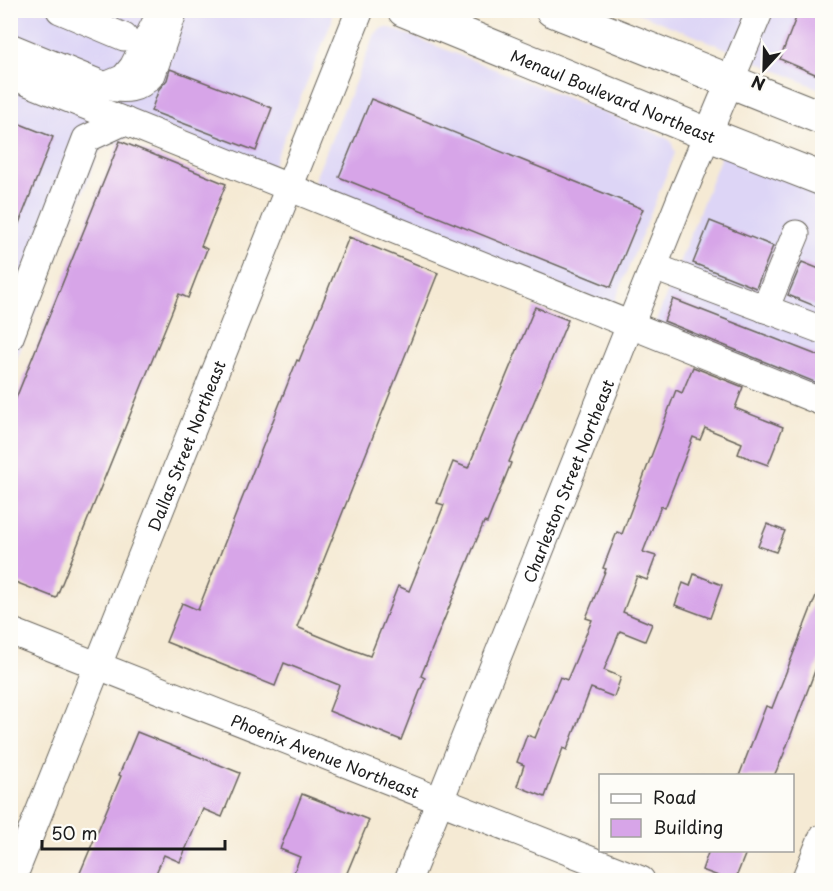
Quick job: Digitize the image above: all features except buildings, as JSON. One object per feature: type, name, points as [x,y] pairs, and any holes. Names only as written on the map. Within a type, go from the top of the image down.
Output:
[{"type":"main road","name":"Menaul Boulevard Northeast","points":[[404,10],[822,179]]},
{"type":"main road","points":[[552,10],[822,118]]},
{"type":"street","points":[[60,10],[124,37]]},
{"type":"street","points":[[105,86],[124,78],[133,67],[154,24],[169,10]]},
{"type":"street","points":[[10,47],[105,86],[120,90],[129,89],[145,81],[155,66],[174,10]]},
{"type":"street","name":"Dallas Street Northeast","points":[[12,880],[360,10]]},
{"type":"street","name":"Charleston Street Northeast","points":[[408,880],[707,134],[759,10]]},
{"type":"street","points":[[10,75],[822,402]]},
{"type":"street","points":[[10,337],[86,140],[125,122]]},
{"type":"street","points":[[765,309],[796,234]]},
{"type":"street","points":[[654,267],[822,330]]},
{"type":"street","name":"Phoenix Avenue Northeast","points":[[10,631],[641,880]]},
{"type":"street","points":[[805,880],[822,838]]},
{"type":"shaded area","points":[[10,11],[332,11],[332,21],[271,170],[11,67]]},
{"type":"shaded area","points":[[633,11],[822,11],[822,90],[715,44]]},
{"type":"shaded area","points":[[382,28],[391,28],[671,141],[675,153],[613,306],[315,188],[314,181],[375,34]]},
{"type":"shaded area","points":[[11,81],[138,133],[100,150],[11,373]]},
{"type":"shaded area","points":[[722,154],[822,195],[822,397],[653,329]]}]
